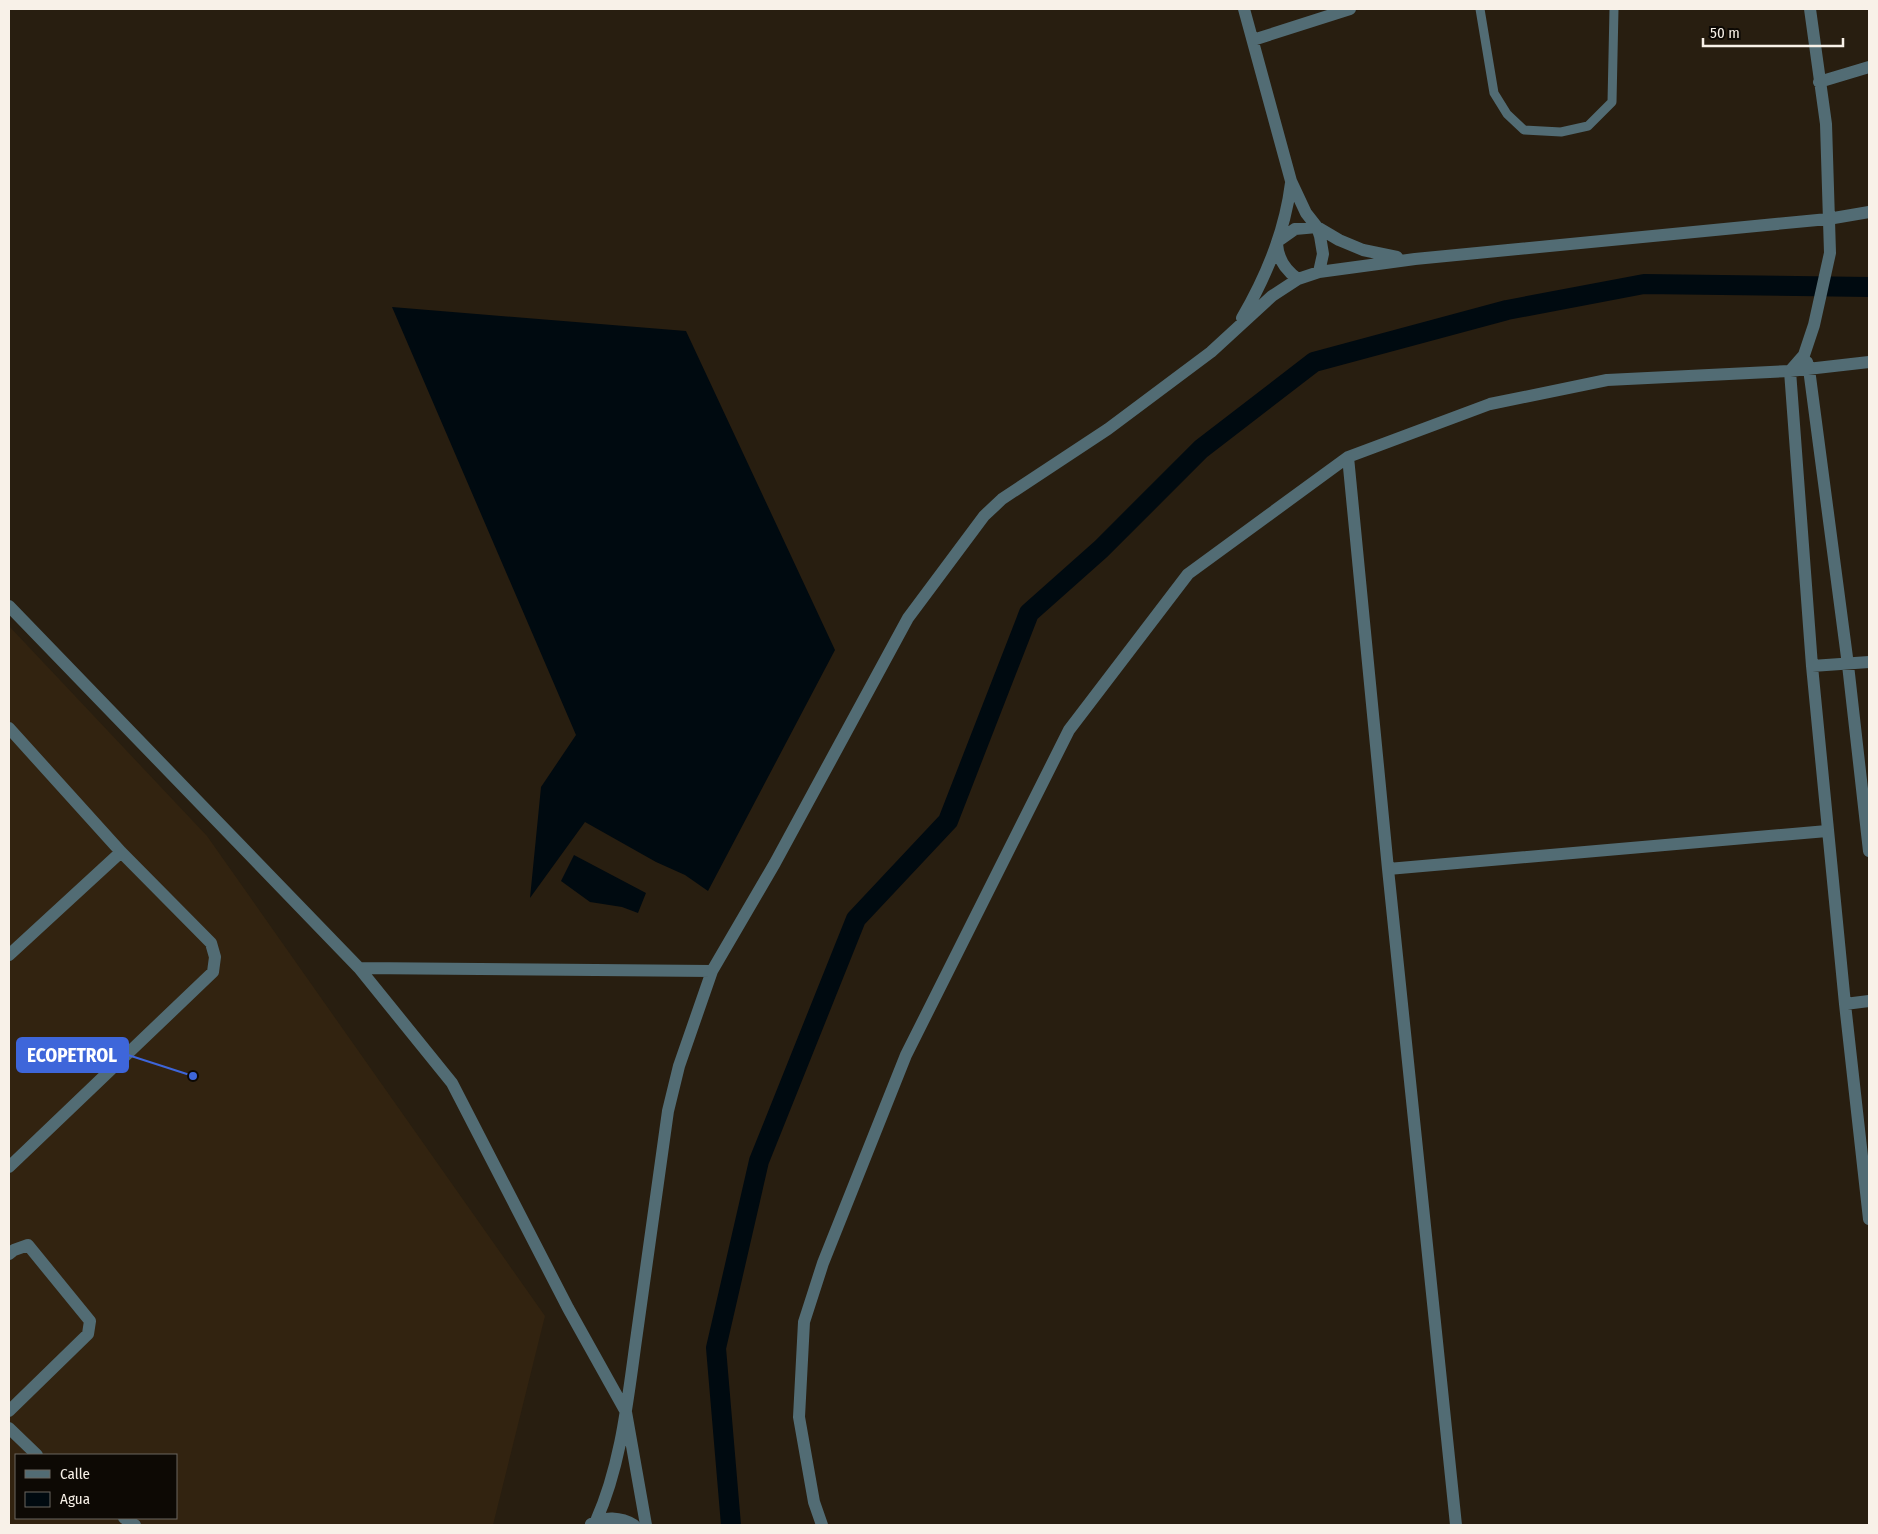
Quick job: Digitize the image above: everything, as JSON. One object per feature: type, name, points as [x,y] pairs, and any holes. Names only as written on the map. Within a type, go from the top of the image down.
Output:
[{"type":"street","points":[[1244,9],[1292,181],[1306,213],[1317,227],[1339,240],[1363,250],[1415,259]]},
{"type":"street","points":[[1253,40],[1350,9]]},
{"type":"street","points":[[1810,9],[1826,124],[1830,253],[1814,325],[1804,355],[1790,371],[1812,666],[1827,831],[1869,1219]]},
{"type":"street","points":[[1819,82],[1869,67]]},
{"type":"street","points":[[1235,329],[1255,294],[1277,241],[1284,222],[1292,181]]},
{"type":"street","points":[[592,1523],[604,1502],[626,1412],[668,1111],[679,1066],[712,971],[775,863],[908,618],[984,516],[1002,499],[1108,429],[1211,352],[1272,296],[1298,279],[1320,272],[1415,259],[1828,219],[1869,212]]},
{"type":"street","points":[[1277,241],[1295,229],[1317,227]]},
{"type":"street","points":[[1317,227],[1322,245],[1320,272]]},
{"type":"street","points":[[1277,241],[1280,259],[1290,274],[1298,279]]},
{"type":"street","points":[[1804,355],[1810,369],[1848,665],[1869,851]]},
{"type":"street","points":[[822,1525],[814,1502],[799,1417],[804,1322],[823,1263],[906,1054],[1068,730],[1188,574],[1348,457],[1490,404],[1607,380],[1790,371],[1869,362]]},
{"type":"street","points":[[1348,457],[1388,869],[1456,1525]]},
{"type":"street","points":[[9,606],[359,968],[452,1083],[568,1308],[626,1412],[646,1525]]},
{"type":"street","points":[[1812,666],[1848,665],[1869,662]]},
{"type":"street","points":[[9,1167],[213,972],[215,957],[211,943],[121,852],[10,730]]},
{"type":"street","points":[[1388,869],[1827,831]]},
{"type":"street","points":[[9,955],[121,852]]},
{"type":"street","points":[[359,968],[712,971]]},
{"type":"street","points":[[1845,1004],[1869,1001]]},
{"type":"street","points":[[9,1254],[14,1250],[28,1246],[90,1320],[88,1334],[9,1411]]},
{"type":"street","points":[[9,1428],[36,1454]]},
{"type":"street","points":[[592,1523],[611,1518],[627,1521],[634,1525]]},
{"type":"lane","points":[[1480,9],[1494,93],[1507,114],[1524,130],[1561,132],[1588,126],[1612,102],[1614,9]]},
{"type":"shaded area","points":[[9,626],[207,836],[545,1316],[493,1525],[9,1525]]},
{"type":"water","points":[[392,307],[686,331],[835,650],[708,891],[685,875],[656,862],[585,822],[530,898],[541,787],[576,735]]},
{"type":"water","points":[[574,855],[646,893],[638,913],[622,907],[590,902],[561,881]]},
{"type":"waterway","points":[[731,1525],[716,1348],[759,1161],[856,919],[948,821],[1029,613],[1101,549],[1201,449],[1314,362],[1507,310],[1644,284],[1869,287]]},
{"type":"place","name":"ECOPETROL","points":[[193,1076]]}]
